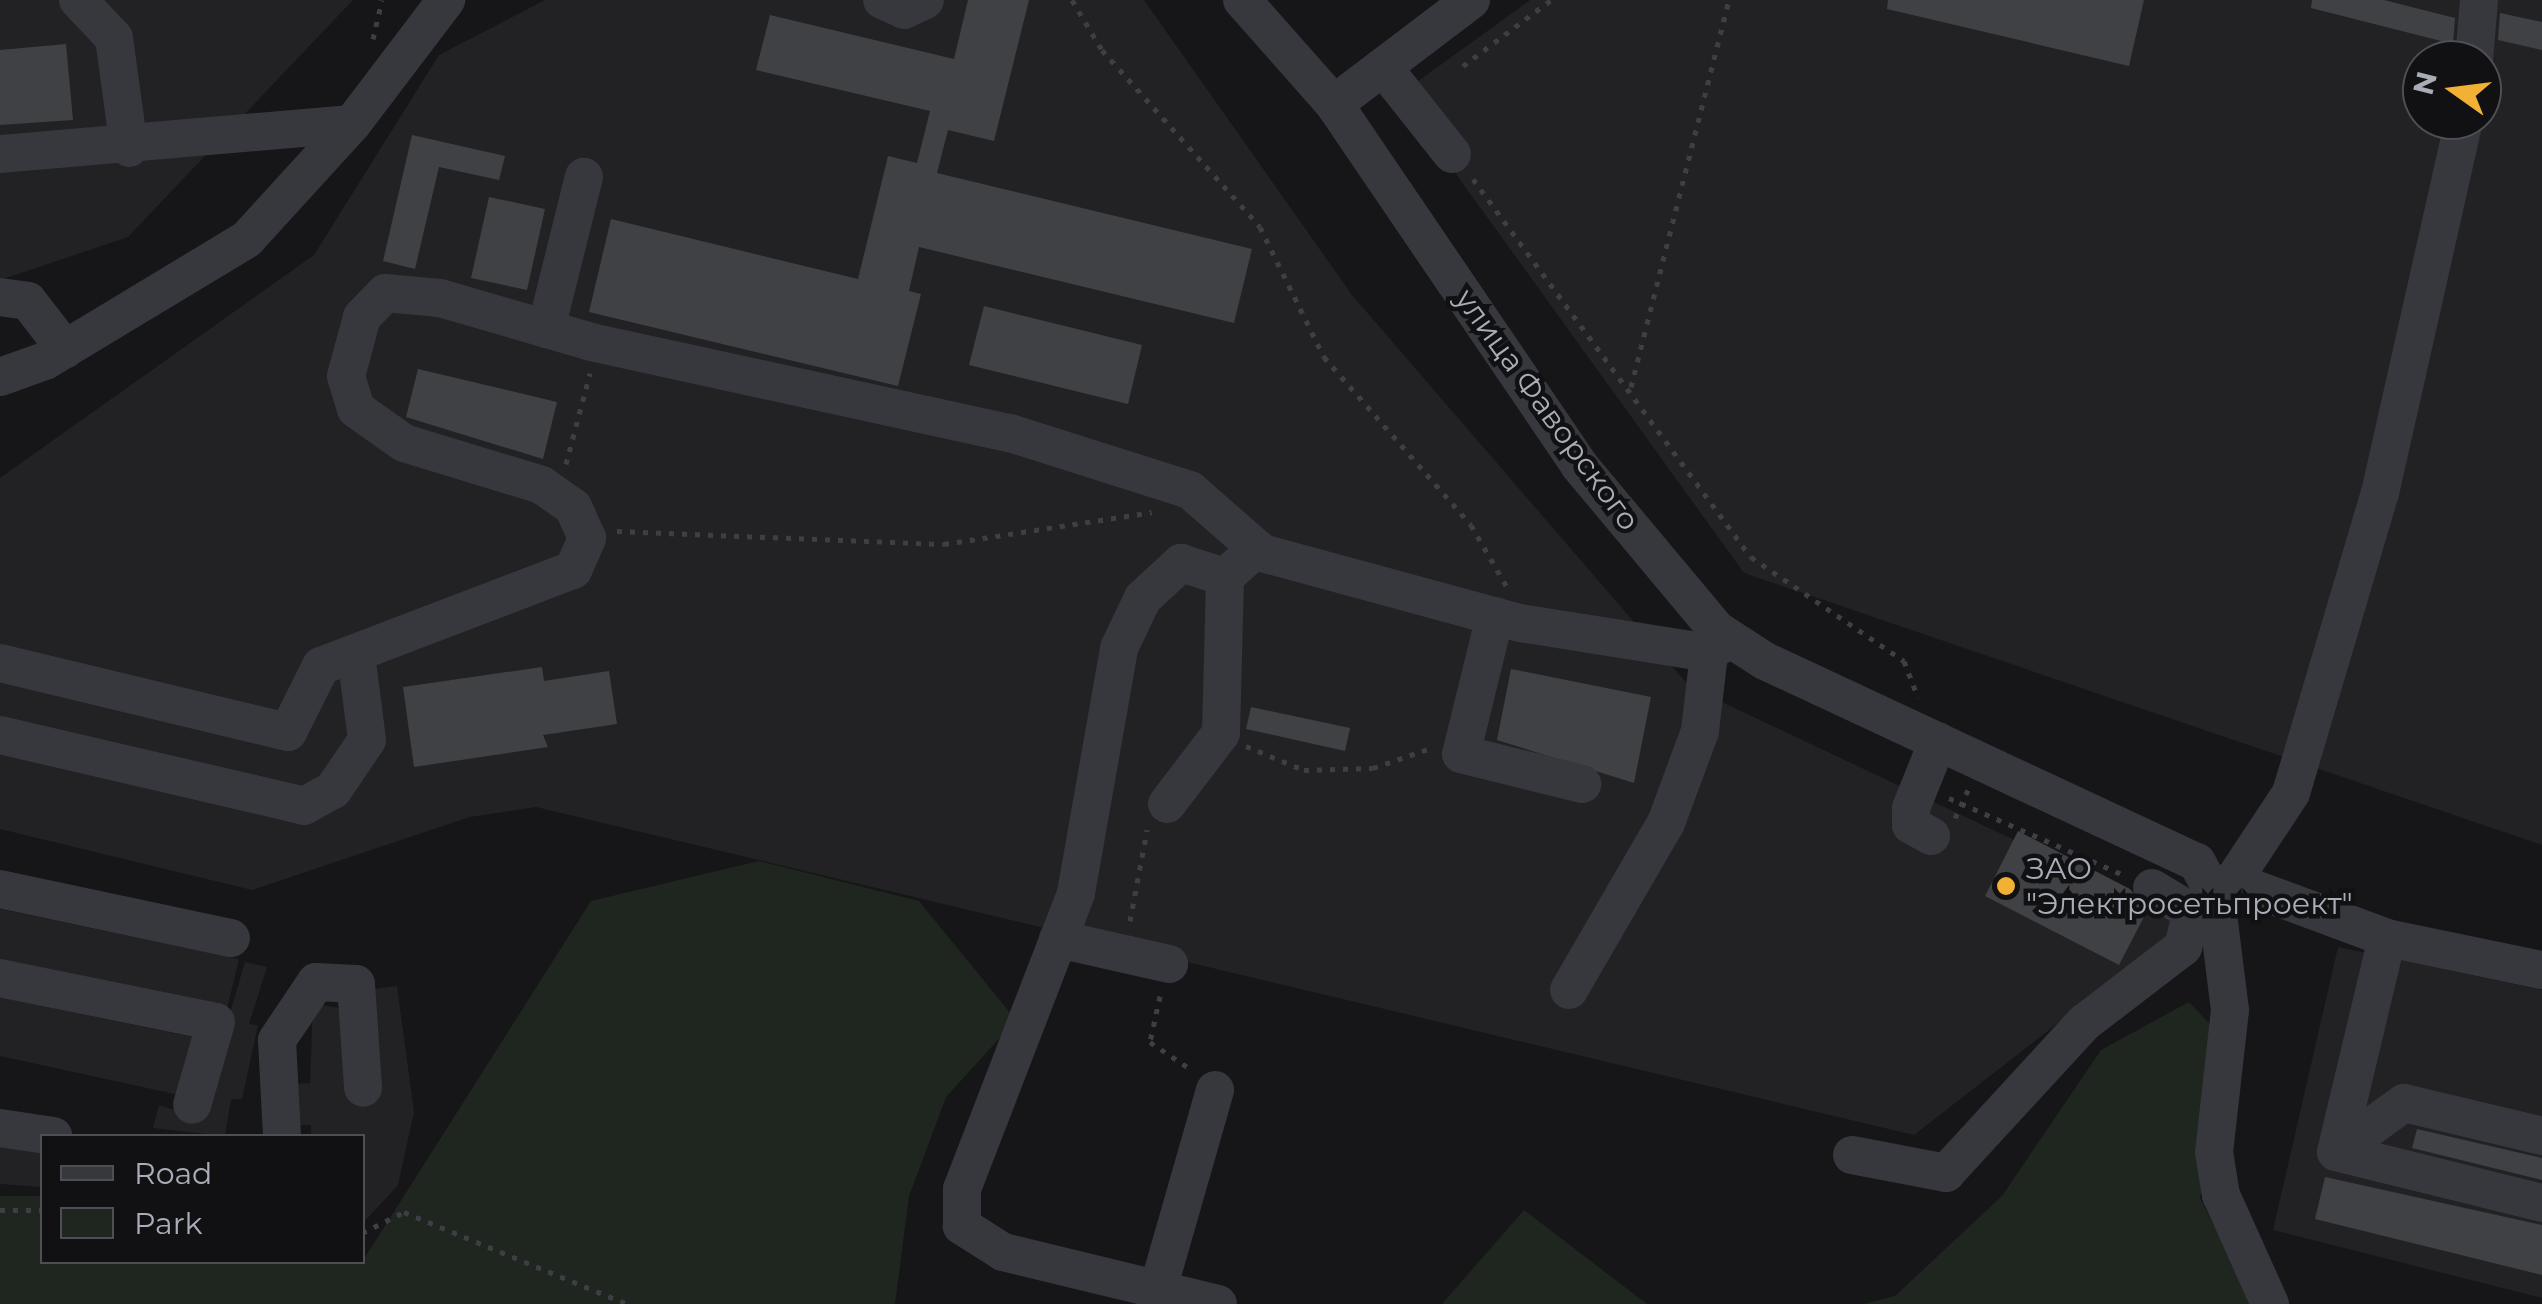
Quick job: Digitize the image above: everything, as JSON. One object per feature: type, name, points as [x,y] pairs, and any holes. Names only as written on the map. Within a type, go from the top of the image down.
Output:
[{"type":"street","points":[[78,0],[114,38],[129,148]]},
{"type":"street","points":[[0,377],[65,349],[247,240],[352,124],[446,0]]},
{"type":"street","points":[[882,0],[904,10],[925,0]]},
{"type":"street","name":"улица Фаворского","points":[[1242,0],[1334,104],[1579,466],[1719,646],[1938,741],[2210,888]]},
{"type":"street","points":[[1334,104],[1471,0]]},
{"type":"street","points":[[2476,40],[2479,0]]},
{"type":"street","points":[[1383,67],[1452,154]]},
{"type":"street","points":[[0,154],[129,148],[352,124]]},
{"type":"street","points":[[1852,1154],[1946,1173],[2084,1023],[2183,947],[2210,888],[2292,793],[2380,493],[2459,140]]},
{"type":"street","points":[[546,329],[584,177]]},
{"type":"street","points":[[0,663],[288,732],[321,666],[573,570],[584,532],[558,496],[404,443],[356,408],[346,376],[362,318],[385,293],[440,298],[598,343],[1010,433],[1202,500],[1256,548],[1502,607],[1719,646],[1700,731],[1666,823],[1568,990]]},
{"type":"street","points":[[0,297],[28,301],[65,349]]},
{"type":"street","points":[[1167,804],[1222,733],[1225,577],[1256,548]]},
{"type":"street","points":[[1218,1304],[1003,1252],[962,1226],[962,1189],[1080,874],[1119,648],[1142,598],[1180,563],[1225,577]]},
{"type":"street","points":[[1502,607],[1461,754],[1582,784]]},
{"type":"street","points":[[0,735],[304,806],[334,790],[366,740],[356,654]]},
{"type":"street","points":[[1931,836],[1911,825],[1911,808],[1938,741]]},
{"type":"street","points":[[2152,888],[2210,888],[2387,938],[2542,970]]},
{"type":"street","points":[[2210,888],[2230,1010],[2214,1152],[2221,1195],[2270,1304]]},
{"type":"street","points":[[0,889],[231,938]]},
{"type":"street","points":[[2336,1152],[2387,938]]},
{"type":"street","points":[[1058,939],[1169,964]]},
{"type":"street","points":[[0,978],[216,1022],[192,1105]]},
{"type":"street","points":[[282,1134],[277,1040],[316,982],[356,984],[364,1088]]},
{"type":"street","points":[[1158,1289],[1215,1090]]},
{"type":"street","points":[[2336,1152],[2404,1102],[2542,1136]]},
{"type":"street","points":[[0,1128],[40,1134]]},
{"type":"street","points":[[2336,1152],[2542,1202]]},
{"type":"path","points":[[1072,0],[1102,50],[1183,130],[1260,227],[1324,357],[1470,525],[1502,607]]},
{"type":"path","points":[[1463,66],[1551,0]]},
{"type":"path","points":[[1631,386],[1729,0]]},
{"type":"path","points":[[1452,154],[1631,386],[1751,557],[1904,661],[1919,700]]},
{"type":"path","points":[[558,496],[598,343]]},
{"type":"path","points":[[584,532],[944,544],[1078,529],[1202,500]]},
{"type":"path","points":[[1222,733],[1304,770],[1374,768],[1425,747],[1461,754]]},
{"type":"path","points":[[1951,799],[2152,888]]},
{"type":"path","points":[[1126,954],[1137,855],[1167,804]]},
{"type":"path","points":[[1169,964],[1150,1042],[1162,1056],[1212,1074],[1215,1090]]},
{"type":"path","points":[[0,1210],[40,1210]]},
{"type":"path","points":[[365,1232],[404,1212],[627,1304]]},
{"type":"shaded area","points":[[0,0],[353,0],[128,237],[0,280]]},
{"type":"shaded area","points":[[545,0],[1144,0],[1352,295],[1690,687],[2188,922],[1914,1135],[536,807],[470,817],[252,890],[0,829],[0,478],[314,255],[439,55]]},
{"type":"shaded area","points":[[1530,0],[2542,0],[2542,845],[1744,573],[1399,95]]},
{"type":"shaded area","points":[[0,909],[239,959],[227,1009],[0,961]]},
{"type":"shaded area","points":[[2338,947],[2542,990],[2542,1298],[2273,1230]]},
{"type":"shaded area","points":[[245,962],[267,967],[249,1024],[258,1025],[242,1099],[231,1099],[225,1134],[153,1128],[159,1105],[199,1118]]},
{"type":"shaded area","points":[[397,986],[414,1112],[398,1185],[365,1221],[365,1134],[311,1134],[311,1125],[300,1125],[294,1084],[310,1083],[313,1004],[353,1010],[366,990]]},
{"type":"shaded area","points":[[0,997],[202,1039],[184,1096],[0,1056]]},
{"type":"shaded area","points":[[0,1143],[40,1148],[40,1187],[0,1184]]},
{"type":"green space","points":[[759,861],[919,901],[1016,1020],[946,1097],[909,1196],[895,1304],[0,1304],[0,1196],[40,1196],[40,1264],[365,1264],[365,1257],[591,901]]},
{"type":"green space","points":[[2189,1002],[2229,1044],[2200,1198],[2253,1304],[1864,1304],[1895,1296],[2002,1196],[2101,1050]]},
{"type":"green space","points":[[1524,1210],[1647,1304],[1442,1304]]},
{"type":"building","points":[[968,0],[1029,0],[994,141],[948,130],[937,173],[1252,249],[1234,323],[919,247],[909,291],[921,294],[898,386],[589,312],[611,219],[858,279],[888,156],[917,163],[930,111],[756,70],[770,15],[954,59]]},
{"type":"building","points":[[1888,0],[2144,0],[2129,66],[1887,9]]},
{"type":"building","points":[[2312,0],[2384,0],[2455,18],[2453,40],[2437,40],[2311,8]]},
{"type":"building","points":[[2500,13],[2542,22],[2542,50],[2498,40]]},
{"type":"building","points":[[66,44],[73,120],[0,125],[0,50]]},
{"type":"building","points":[[412,135],[505,156],[499,180],[439,167],[415,269],[383,261]]},
{"type":"building","points":[[489,197],[545,209],[527,290],[471,278]]},
{"type":"building","points":[[984,306],[1142,345],[1128,404],[969,365]]},
{"type":"building","points":[[418,369],[557,402],[543,459],[406,417]]},
{"type":"building","points":[[542,667],[544,681],[609,671],[617,724],[543,735],[548,747],[414,767],[403,687]]},
{"type":"building","points":[[1511,669],[1651,697],[1634,783],[1497,740]]},
{"type":"building","points":[[1251,707],[1350,728],[1345,751],[1246,729]]},
{"type":"building","points":[[2018,831],[2130,889],[2147,911],[2119,965],[1985,896]]},
{"type":"building","points":[[2417,1129],[2542,1158],[2542,1180],[2412,1148]]},
{"type":"building","points":[[2325,1177],[2542,1225],[2542,1275],[2315,1219]]},
{"type":"place","name":"ЗАО \"Электросетьпроект\"","points":[[2006,886]]}]
